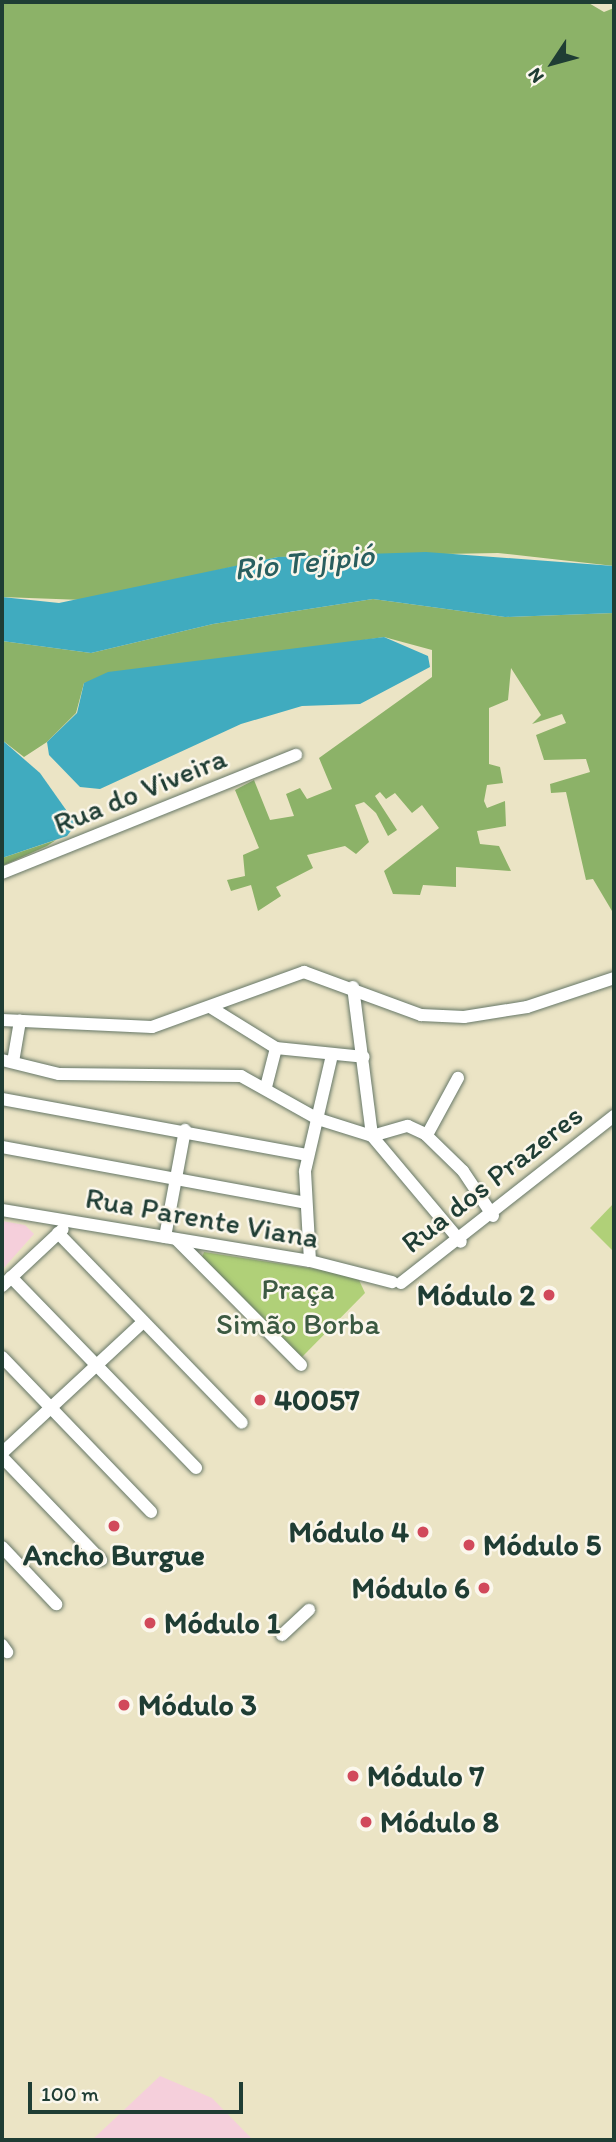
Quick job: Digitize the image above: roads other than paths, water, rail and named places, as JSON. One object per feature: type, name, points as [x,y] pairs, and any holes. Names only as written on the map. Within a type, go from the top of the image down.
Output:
[{"type":"street","name":"Rua do Viveira","points":[[2,873],[296,755]]},
{"type":"street","points":[[2,1020],[132,1028],[210,1007],[304,972],[444,1018],[527,1007],[614,978]]},
{"type":"street","points":[[352,987],[364,1057],[372,1136]]},
{"type":"street","points":[[210,1007],[276,1048],[364,1057]]},
{"type":"street","points":[[20,1021],[7,1061],[76,1074],[179,1079],[228,1073],[266,1087],[318,1119],[372,1136],[461,1242]]},
{"type":"street","points":[[266,1087],[276,1048]]},
{"type":"street","points":[[310,1261],[306,1203],[308,1155],[332,1055]]},
{"type":"street","points":[[427,1135],[458,1078]]},
{"type":"street","points":[[2,1099],[185,1130],[308,1155]]},
{"type":"street","name":"Rua dos Prazeres","points":[[397,1283],[461,1242],[614,1116]]},
{"type":"street","points":[[372,1136],[408,1126],[427,1135],[468,1177],[493,1216]]},
{"type":"street","points":[[185,1130],[176,1178],[171,1238],[301,1365]]},
{"type":"street","points":[[2,1147],[306,1203]]},
{"type":"street","name":"Rua Parente Viana","points":[[2,1209],[310,1261],[397,1283]]},
{"type":"street","points":[[70,1222],[6,1281],[96,1366],[196,1468]]},
{"type":"street","points":[[58,1233],[242,1423]]},
{"type":"street","points":[[101,1560],[2,1455],[143,1322]]},
{"type":"street","points":[[2,1357],[151,1512]]},
{"type":"street","points":[[2,1547],[56,1604]]},
{"type":"street","points":[[282,1635],[309,1610]]},
{"type":"water","name":"Rio Tejipió","points":[[426,552],[614,566],[614,613],[505,617],[373,599],[213,624],[91,653],[2,641],[2,597],[59,603],[278,557]]},
{"type":"water","points":[[384,637],[428,656],[430,667],[360,704],[302,706],[241,724],[100,789],[80,787],[49,755],[47,742],[77,713],[84,683],[108,672]]},
{"type":"water","points":[[2,740],[40,773],[76,824],[67,836],[2,858]]},
{"type":"place","name":"Módulo 2","points":[[549,1295]]},
{"type":"place","name":"40057","points":[[260,1400]]},
{"type":"place","name":"Ancho Burgue","points":[[114,1526]]},
{"type":"place","name":"Módulo 4","points":[[423,1532]]},
{"type":"place","name":"Módulo 5","points":[[469,1545]]},
{"type":"place","name":"Módulo 6","points":[[484,1588]]},
{"type":"place","name":"Módulo 1","points":[[150,1623]]},
{"type":"place","name":"Módulo 3","points":[[124,1705]]},
{"type":"place","name":"Módulo 7","points":[[353,1776]]},
{"type":"place","name":"Módulo 8","points":[[366,1822]]},
{"type":"park label","name":"Praça Simão Borba","points":[[298,1306]]}]
